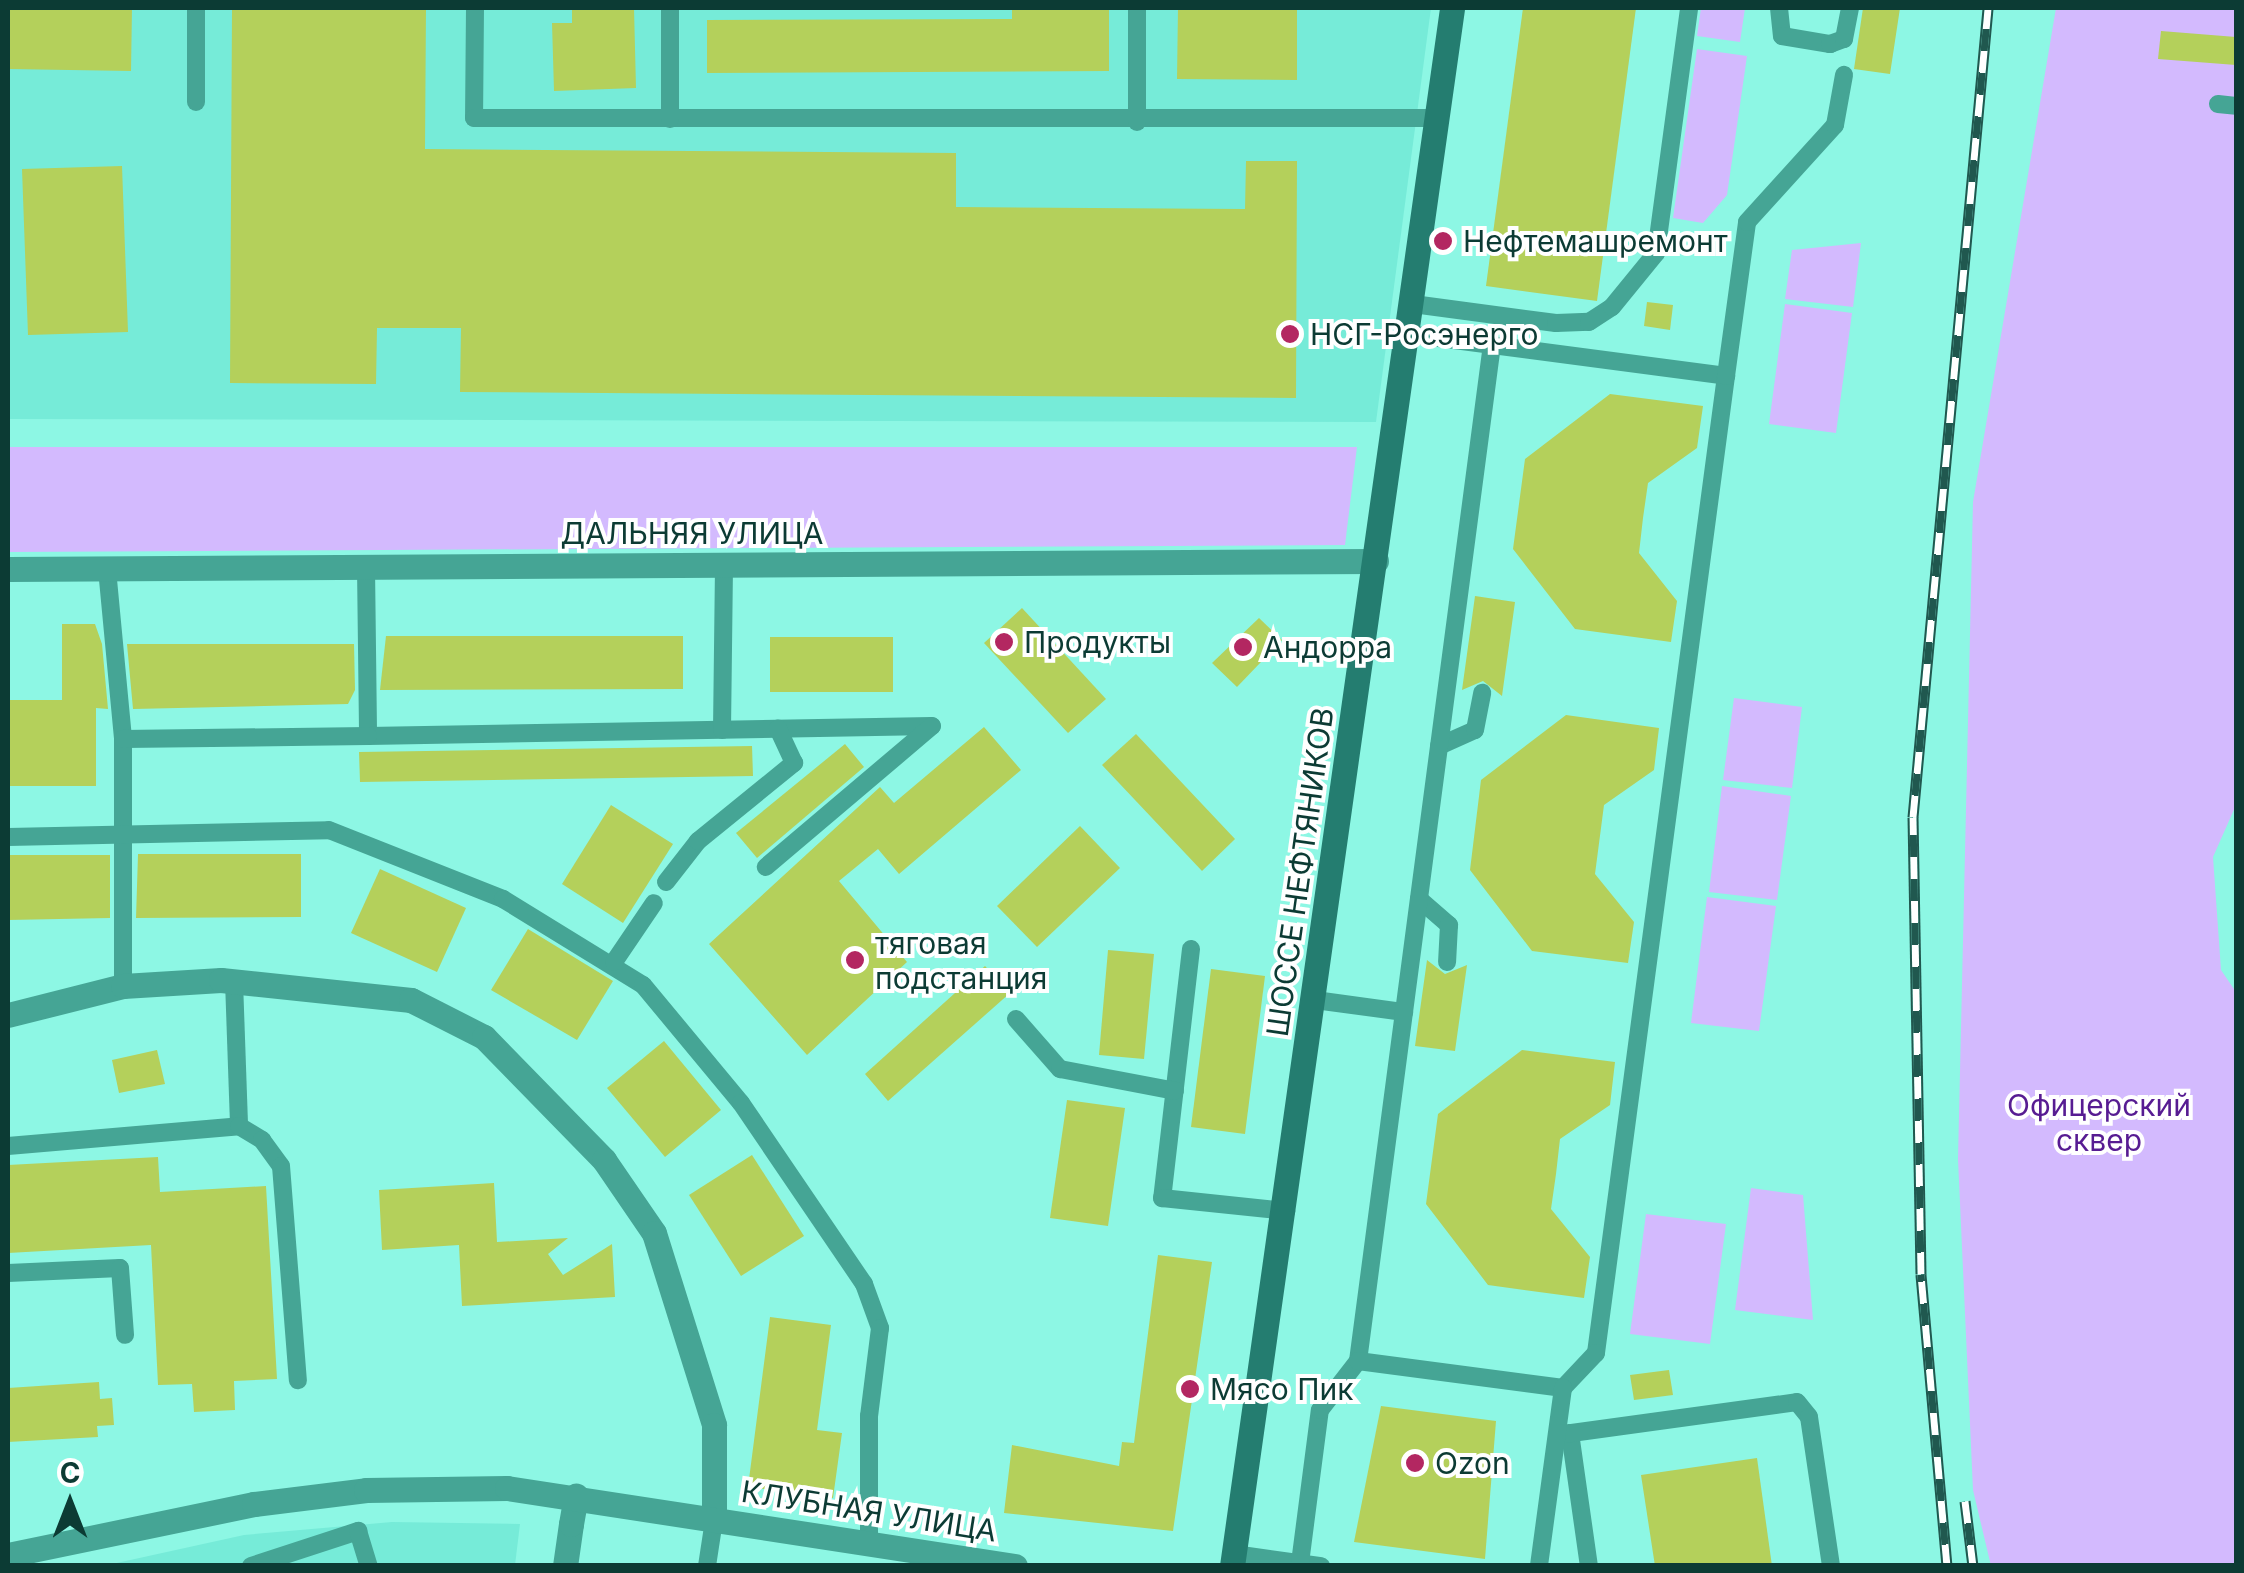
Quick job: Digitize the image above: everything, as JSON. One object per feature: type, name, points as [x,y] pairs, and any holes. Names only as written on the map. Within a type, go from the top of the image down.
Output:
[{"type":"main road","name":"ШОССЕ НЕФТЯНИКОВ","points":[[1233,1560],[1286,1212],[1452,8]]},
{"type":"street","name":"ДАЛЬНЯЯ УЛИЦА","points":[[8,569],[1376,561]]},
{"type":"street","name":"КЛУБНАЯ УЛИЦА","points":[[8,1015],[124,986],[234,982],[411,1000],[484,1037],[604,1160],[654,1233],[685,1311],[714,1425],[714,1520]]},
{"type":"street","name":"КЛУБНАЯ УЛИЦА","points":[[8,1555],[366,1490],[576,1495],[869,1546],[1016,1566]]},
{"type":"street","points":[[566,1566],[576,1495]]},
{"type":"lane","points":[[196,8],[196,102]]},
{"type":"lane","points":[[475,8],[474,118],[1137,122],[1437,118]]},
{"type":"lane","points":[[670,8],[670,119]]},
{"type":"lane","points":[[1137,8],[1137,122]]},
{"type":"lane","points":[[1413,304],[1556,323],[1589,322],[1612,307],[1656,253],[1688,8]]},
{"type":"lane","points":[[1779,8],[1782,36],[1830,44],[1844,39],[1850,8]]},
{"type":"lane","points":[[1540,1566],[1563,1434],[1563,1388],[1596,1353],[1748,222],[1835,125],[1844,75]]},
{"type":"lane","points":[[1408,334],[1726,376]]},
{"type":"lane","points":[[1300,1563],[1320,1410],[1358,1362],[1492,345]]},
{"type":"lane","points":[[722,730],[724,565]]},
{"type":"lane","points":[[366,567],[368,736]]},
{"type":"lane","points":[[107,568],[123,738],[124,986]]},
{"type":"lane","points":[[1439,746],[1474,730],[1482,693]]},
{"type":"lane","points":[[123,738],[932,726],[766,867]]},
{"type":"lane","points":[[666,882],[698,841],[794,763],[778,729]]},
{"type":"lane","points":[[8,836],[329,830],[503,899],[614,962],[730,1088],[864,1284],[880,1328],[869,1546]]},
{"type":"lane","points":[[1419,899],[1450,925],[1446,962]]},
{"type":"lane","points":[[614,962],[654,904]]},
{"type":"lane","points":[[1192,948],[1162,1198],[1286,1212]]},
{"type":"lane","points":[[234,982],[239,1126],[280,1166],[298,1380]]},
{"type":"lane","points":[[1315,1000],[1404,1012]]},
{"type":"lane","points":[[1016,1019],[1060,1069],[1175,1091]]},
{"type":"lane","points":[[8,1146],[239,1126]]},
{"type":"lane","points":[[8,1272],[120,1268],[125,1335]]},
{"type":"lane","points":[[1358,1362],[1563,1388]]},
{"type":"lane","points":[[1563,1434],[1797,1402],[1809,1418],[1831,1566]]},
{"type":"lane","points":[[1563,1434],[1589,1566]]},
{"type":"lane","points":[[707,1566],[714,1520]]},
{"type":"lane","points":[[251,1566],[358,1532],[369,1566]]},
{"type":"lane","points":[[1233,1560],[1321,1566]]},
{"type":"shaded area","points":[[8,8],[1431,8],[1376,422],[8,419]]},
{"type":"shaded area","points":[[392,1522],[520,1524],[515,1565],[103,1566],[244,1535]]},
{"type":"green space","points":[[1701,8],[1745,8],[1740,42],[1697,36]]},
{"type":"green space","name":"Офицерский сквер","points":[[2056,8],[2236,8],[2236,805],[2213,857],[2221,970],[2236,992],[2236,1565],[1991,1566],[1973,1490],[1958,1159],[1973,502]]},
{"type":"green space","points":[[1697,49],[1747,56],[1727,195],[1703,223],[1673,218]]},
{"type":"green space","points":[[1861,243],[1853,307],[1785,299],[1792,250]]},
{"type":"green space","points":[[1785,304],[1852,313],[1836,433],[1769,424]]},
{"type":"green space","points":[[8,447],[1357,447],[1345,545],[8,552]]},
{"type":"green space","points":[[1734,698],[1802,707],[1792,788],[1723,780]]},
{"type":"green space","points":[[1722,786],[1791,796],[1777,900],[1709,892]]},
{"type":"green space","points":[[1707,897],[1776,906],[1759,1031],[1691,1023]]},
{"type":"green space","points":[[1751,1188],[1803,1195],[1813,1320],[1735,1310]]},
{"type":"green space","points":[[1646,1214],[1726,1224],[1710,1344],[1630,1334]]},
{"type":"building","points":[[8,8],[132,8],[131,71],[8,69]]},
{"type":"building","points":[[232,8],[426,8],[425,149],[956,153],[956,207],[1245,209],[1246,161],[1297,161],[1296,398],[460,392],[461,328],[377,328],[376,384],[230,383]]},
{"type":"building","points":[[572,8],[634,8],[636,88],[554,91],[552,23],[572,23]]},
{"type":"building","points":[[1012,8],[1109,8],[1109,71],[707,73],[707,20],[1012,19]]},
{"type":"building","points":[[1178,8],[1297,8],[1297,80],[1177,79]]},
{"type":"building","points":[[1523,8],[1636,8],[1597,301],[1486,286]]},
{"type":"building","points":[[1863,8],[1900,8],[1890,74],[1854,69]]},
{"type":"building","points":[[2161,31],[2236,37],[2236,65],[2158,59]]},
{"type":"building","points":[[122,166],[128,332],[28,335],[22,169]]},
{"type":"building","points":[[1647,302],[1673,305],[1670,330],[1644,326]]},
{"type":"building","points":[[1610,394],[1703,406],[1697,448],[1648,483],[1643,518],[1639,553],[1677,601],[1671,642],[1575,629],[1513,549],[1525,459]]},
{"type":"building","points":[[1475,596],[1515,602],[1502,696],[1483,681],[1462,690]]},
{"type":"building","points":[[1022,608],[1106,699],[1068,733],[984,643]]},
{"type":"building","name":"Андорра","points":[[1259,618],[1282,640],[1237,687],[1212,663]]},
{"type":"building","points":[[62,624],[95,624],[102,644],[108,709],[96,708],[96,786],[8,786],[8,700],[62,700]]},
{"type":"building","points":[[386,636],[683,636],[683,689],[380,690]]},
{"type":"building","points":[[770,637],[893,637],[893,692],[770,692]]},
{"type":"building","points":[[127,644],[354,644],[355,690],[348,704],[133,709]]},
{"type":"building","points":[[1566,715],[1659,728],[1654,770],[1604,805],[1595,874],[1634,922],[1628,963],[1532,951],[1470,870],[1481,780]]},
{"type":"building","points":[[984,727],[1021,770],[899,874],[878,849],[839,881],[907,962],[807,1055],[709,944],[880,787],[894,803]]},
{"type":"building","points":[[1136,734],[1235,839],[1202,871],[1102,765]]},
{"type":"building","points":[[845,744],[864,767],[757,858],[736,833]]},
{"type":"building","points":[[752,746],[753,776],[360,782],[359,752]]},
{"type":"building","points":[[611,805],[673,844],[623,923],[562,884]]},
{"type":"building","points":[[1080,826],[1120,868],[1037,947],[997,906]]},
{"type":"building","points":[[138,854],[301,854],[301,917],[136,918]]},
{"type":"building","points":[[8,855],[110,855],[110,918],[8,920]]},
{"type":"building","points":[[380,869],[466,908],[437,972],[351,933]]},
{"type":"building","points":[[528,929],[613,981],[577,1040],[491,990]]},
{"type":"building","points":[[1108,950],[1154,954],[1144,1059],[1099,1055]]},
{"type":"building","points":[[1427,960],[1445,974],[1467,965],[1455,1051],[1415,1046]]},
{"type":"building","points":[[985,966],[1010,993],[888,1101],[865,1074]]},
{"type":"building","points":[[1211,969],[1265,976],[1245,1134],[1191,1127]]},
{"type":"building","points":[[664,1041],[721,1110],[665,1157],[607,1088]]},
{"type":"building","points":[[157,1050],[165,1084],[119,1093],[112,1060]]},
{"type":"building","points":[[1522,1050],[1615,1062],[1610,1105],[1560,1139],[1551,1209],[1590,1257],[1584,1298],[1488,1285],[1426,1204],[1438,1114]]},
{"type":"building","points":[[1067,1100],[1125,1108],[1108,1226],[1050,1218]]},
{"type":"building","points":[[752,1155],[804,1236],[741,1276],[689,1195]]},
{"type":"building","points":[[158,1157],[160,1192],[266,1186],[277,1379],[234,1381],[235,1410],[194,1412],[192,1384],[158,1385],[151,1245],[8,1253],[8,1165]]},
{"type":"building","points":[[494,1183],[497,1242],[568,1238],[548,1254],[563,1275],[612,1244],[615,1297],[462,1306],[459,1245],[382,1250],[379,1190]]},
{"type":"building","points":[[1158,1255],[1212,1262],[1173,1531],[1004,1513],[1012,1445],[1119,1466],[1122,1442],[1134,1443]]},
{"type":"building","points":[[770,1317],[831,1325],[817,1430],[842,1433],[833,1498],[748,1487]]},
{"type":"building","points":[[1669,1370],[1673,1395],[1634,1400],[1630,1375]]},
{"type":"building","points":[[99,1382],[100,1399],[112,1398],[114,1425],[97,1426],[98,1437],[8,1442],[8,1388]]},
{"type":"building","points":[[1381,1406],[1496,1421],[1485,1559],[1354,1542]]},
{"type":"building","points":[[1757,1458],[1772,1566],[1655,1566],[1641,1475]]},
{"type":"railway","points":[[1947,1566],[1921,1274],[1913,817],[1988,8]]},
{"type":"railway","points":[[1965,1501],[1973,1566]]},
{"type":"place","name":"Нефтемашремонт","points":[[1443,241]]},
{"type":"place","name":"НСГ-Росэнерго","points":[[1290,334]]},
{"type":"place","name":"Продукты","points":[[1004,642]]},
{"type":"place","name":"Андорра","points":[[1243,647]]},
{"type":"place","name":"тяговая подстанция","points":[[855,960]]},
{"type":"place","name":"Мясо Пик","points":[[1190,1389]]},
{"type":"place","name":"Ozon","points":[[1415,1463]]}]
